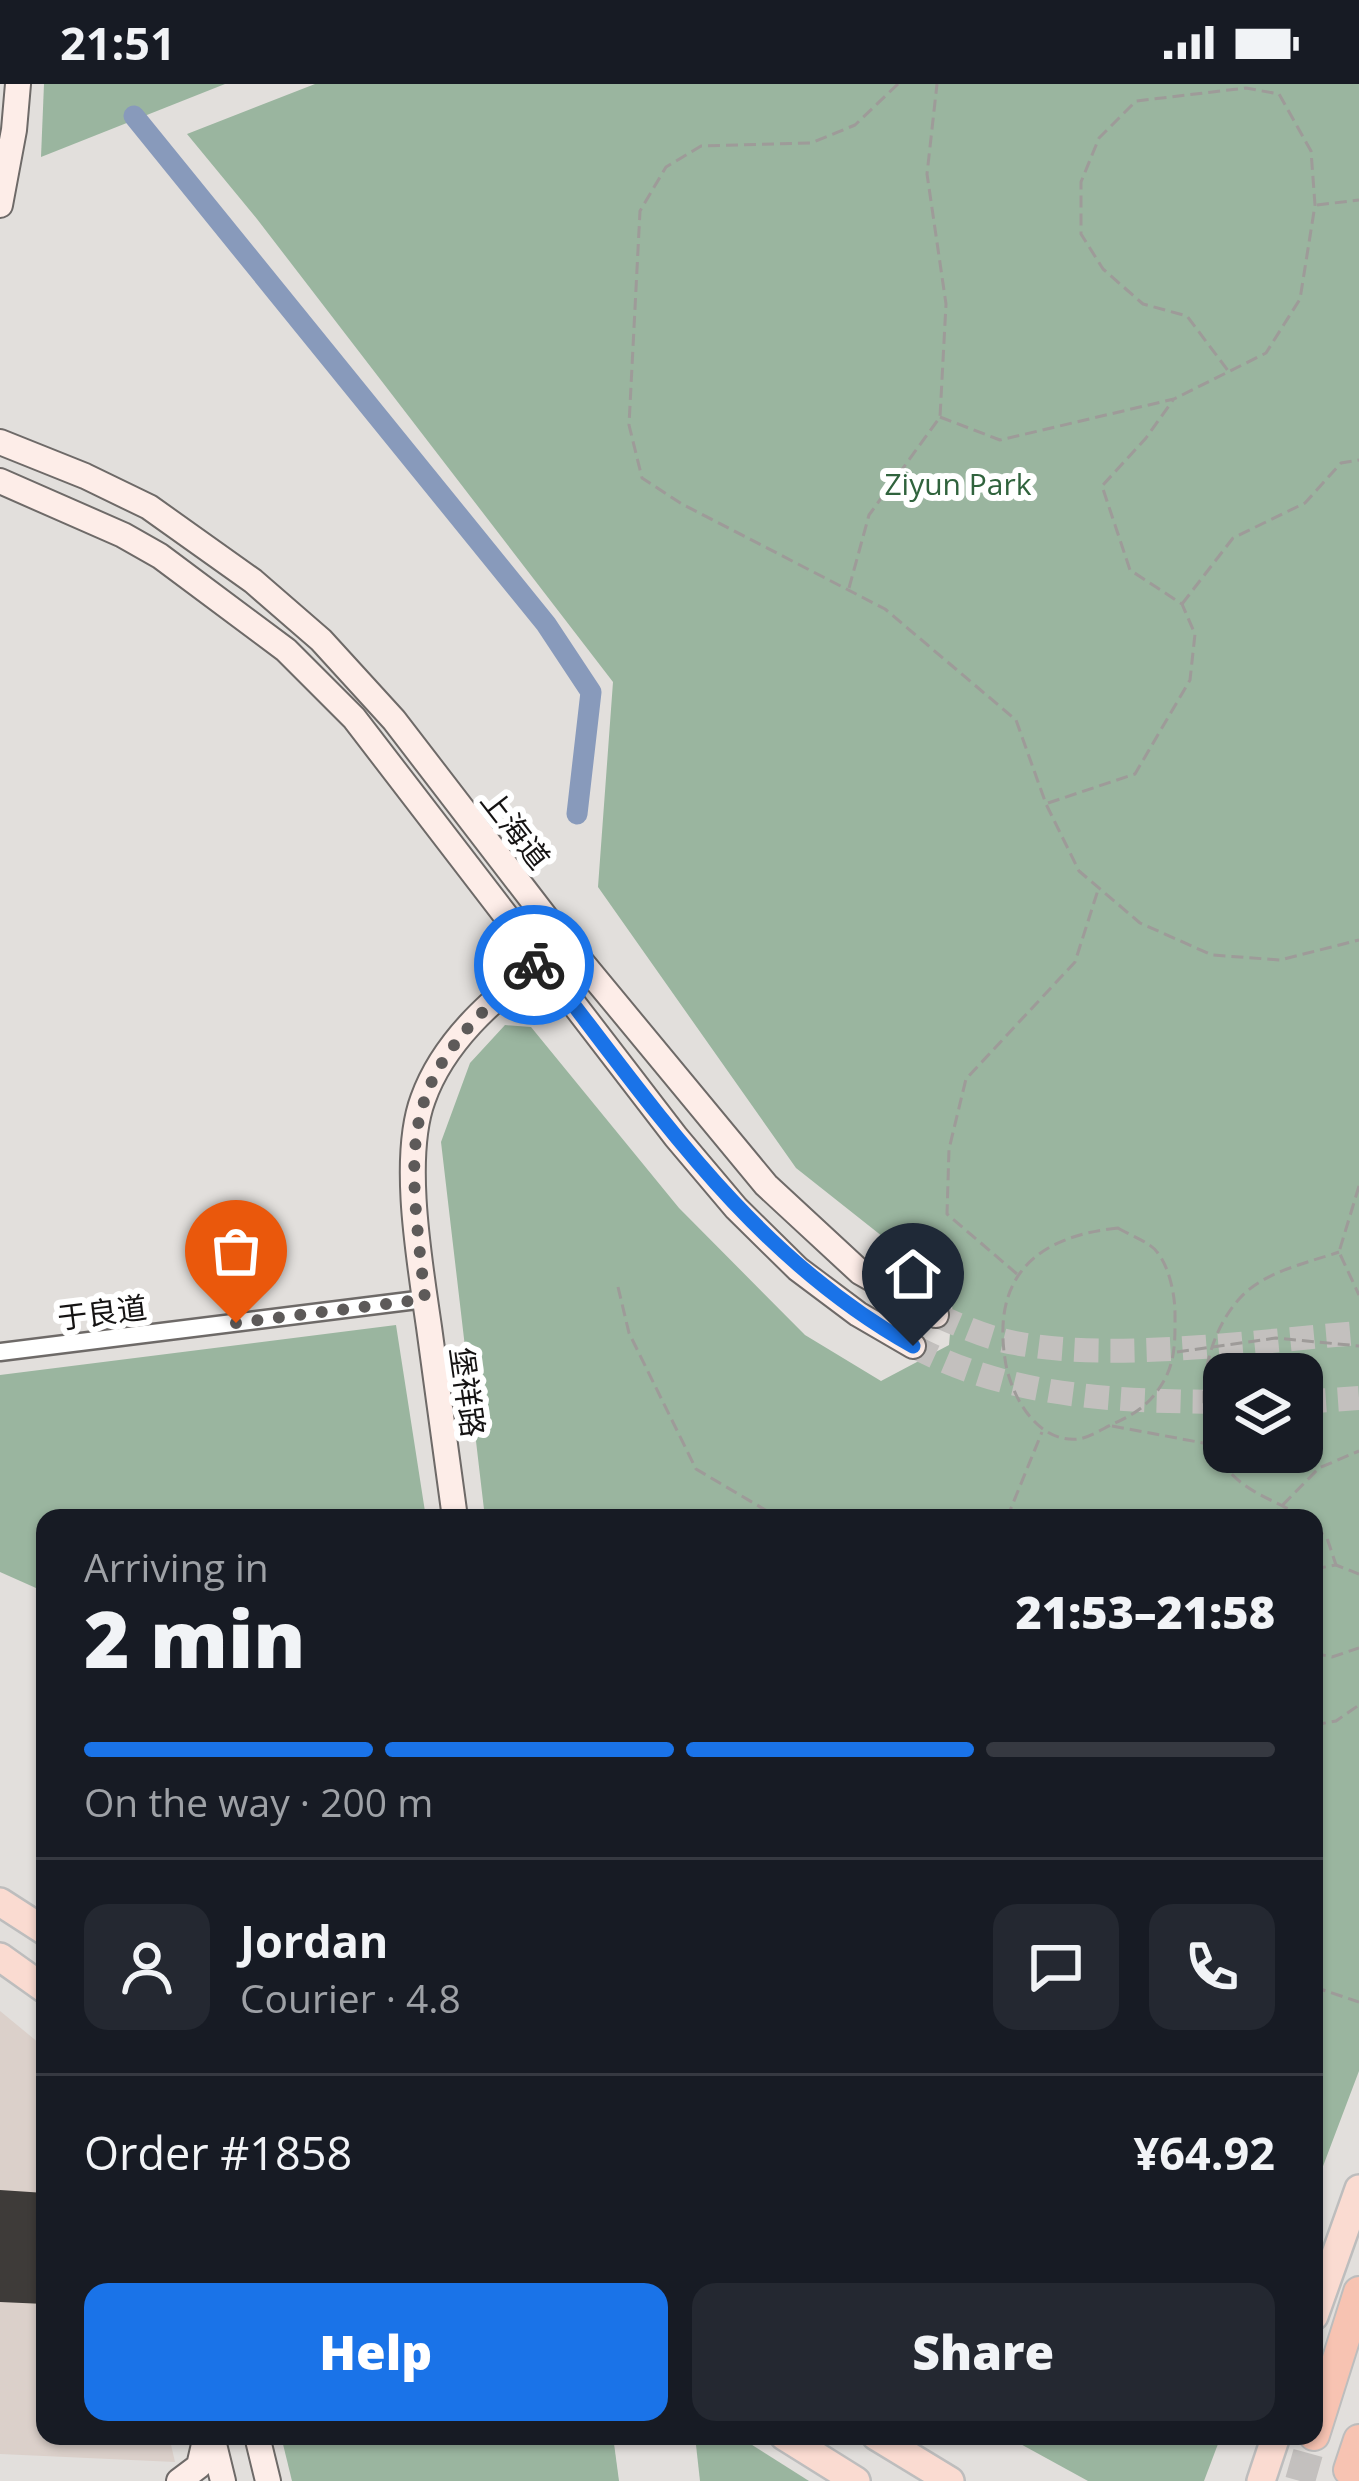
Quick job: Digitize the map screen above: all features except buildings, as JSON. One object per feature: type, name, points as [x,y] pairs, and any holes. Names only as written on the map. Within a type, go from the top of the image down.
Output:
[{"type":"highway","points":[[1323,2406],[1359,2292]]},
{"type":"main road","points":[[0,1902],[36,1925]]},
{"type":"main road","points":[[0,1957],[36,1983]]},
{"type":"main road","points":[[1323,2291],[1359,2189]]},
{"type":"main road","points":[[798,2445],[856,2481]]},
{"type":"main road","points":[[891,2445],[950,2481]]},
{"type":"main road","points":[[1261,2481],[1273,2445]]},
{"type":"street","points":[[0,205],[18,84]]},
{"type":"street","name":"上海道","points":[[0,442],[148,507],[253,581],[321,640],[394,720],[560,936],[766,1185],[860,1272],[936,1315]]},
{"type":"street","name":"上海道","points":[[0,481],[160,556],[286,650],[354,718],[676,1137],[761,1235],[834,1297],[913,1346]]},
{"type":"street","name":"堡祥路","points":[[453,1509],[425,1299],[413,1141],[421,1104],[447,1051],[467,1026],[540,961]]},
{"type":"street","name":"于良道","points":[[0,1352],[425,1299]]},
{"type":"street","points":[[179,2481],[199,2466],[206,2445]]},
{"type":"street","points":[[212,2445],[223,2481]]},
{"type":"street","points":[[258,2445],[268,2481]]},
{"type":"path","points":[[898,84],[855,125],[811,143],[701,146],[666,166],[640,211],[628,425],[642,478],[682,504],[885,608],[1016,720],[1046,804],[1079,871],[1140,922],[1212,955],[1280,960],[1359,940]]},
{"type":"path","points":[[848,590],[869,515],[940,417],[946,304],[927,174],[937,84]]},
{"type":"path","points":[[940,417],[1000,440],[1174,399],[1229,372],[1266,353],[1300,299],[1315,205],[1311,151],[1279,94],[1246,88],[1136,101],[1099,138],[1081,182],[1081,234],[1103,268],[1143,304],[1187,316],[1229,372]]},
{"type":"path","points":[[1315,205],[1359,200]]},
{"type":"path","points":[[1046,804],[1135,774],[1190,680],[1195,634],[1182,604],[1130,570],[1102,485],[1174,399]]},
{"type":"path","points":[[1182,604],[1233,538],[1305,503],[1341,463],[1359,460]]},
{"type":"path","points":[[1018,1274],[947,1214],[949,1149],[966,1079],[1075,962],[1099,888]]},
{"type":"path","points":[[1359,1186],[1340,1252],[1359,1295]]},
{"type":"path","points":[[1118,1228],[1157,1251],[1175,1297],[1175,1352],[1164,1382],[1142,1411],[1078,1439],[1043,1430],[1018,1402],[1004,1360],[1004,1305],[1018,1274],[1043,1247],[1079,1232],[1118,1228]]},
{"type":"path","points":[[1209,1353],[1240,1297],[1283,1271],[1340,1252]]},
{"type":"path","points":[[618,1287],[629,1333],[697,1469],[759,1509]]},
{"type":"path","points":[[1175,1352],[1276,1338],[1359,1346]]},
{"type":"path","points":[[1110,1425],[1203,1443]]},
{"type":"path","points":[[1010,1509],[1043,1430]]},
{"type":"path","points":[[1277,1509],[1319,1468],[1359,1451]]},
{"type":"path","points":[[1230,1473],[1256,1497],[1290,1509]]},
{"type":"path","points":[[1323,1535],[1336,1565]]},
{"type":"path","points":[[1323,1567],[1336,1565],[1359,1574]]},
{"type":"path","points":[[1323,1655],[1332,1657],[1359,1648]]},
{"type":"path","points":[[1323,1723],[1336,1721],[1359,1705]]},
{"type":"path","points":[[1323,1990],[1359,2002]]},
{"type":"shaded area","points":[[0,2011],[36,2041],[36,2445],[171,2445],[175,2462],[0,2454]]},
{"type":"green space","points":[[44,84],[225,84],[41,157]]},
{"type":"green space","name":"Ziyun Park","points":[[315,84],[1359,84],[1359,2071],[1323,2166],[1323,1509],[484,1509],[441,1142],[470,1063],[505,1025],[531,1027],[679,1208],[805,1335],[881,1381],[949,1345],[955,1276],[892,1244],[796,1168],[598,887],[613,682],[187,134]]},
{"type":"green space","points":[[396,1325],[425,1509],[36,1509],[36,1588],[0,1572],[0,1375]]},
{"type":"green space","points":[[283,2445],[614,2445],[619,2481],[292,2481]]},
{"type":"green space","points":[[696,2445],[752,2445],[809,2481],[700,2481]]},
{"type":"green space","points":[[1022,2445],[1218,2445],[1204,2481],[1088,2481]]},
{"type":"waterway","points":[[134,116],[546,624],[591,692],[577,814]]},
{"type":"tunnel","points":[[936,1315],[1005,1341],[1097,1351],[1359,1333]]},
{"type":"tunnel","points":[[913,1346],[987,1377],[1026,1386],[1104,1398],[1203,1401]]},
{"type":"tunnel","points":[[1323,1401],[1359,1398]]},
{"type":"tunnel","points":[[1300,2481],[1308,2453]]},
{"type":"way so far","points":[[236,1323],[425,1299],[413,1141],[421,1104],[447,1051],[467,1026],[534,965]]},
{"type":"route","points":[[534,965],[540,961],[676,1137],[761,1235],[834,1297],[913,1346]]}]
